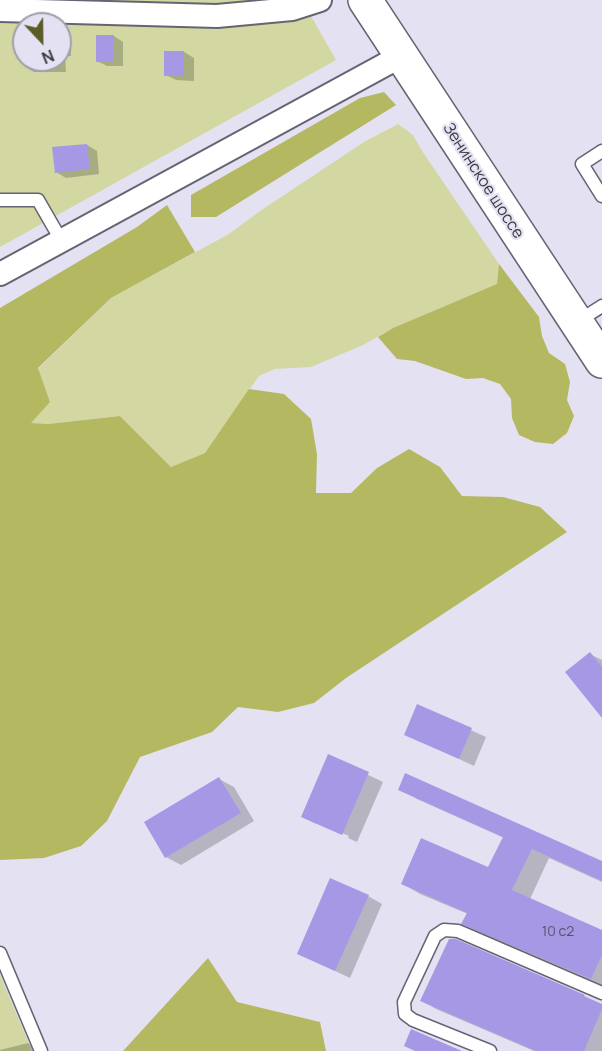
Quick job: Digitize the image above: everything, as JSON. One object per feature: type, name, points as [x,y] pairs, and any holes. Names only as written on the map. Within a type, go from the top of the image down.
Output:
[{"type":"main road","name":"Зенинское шоссе","points":[[365,0],[401,56],[589,314],[602,361]]},
{"type":"street","points":[[0,10],[217,16],[320,0]]},
{"type":"street","points":[[0,274],[401,56]]},
{"type":"lane","points":[[602,151],[582,164],[602,196]]},
{"type":"lane","points":[[0,200],[38,200],[61,240]]},
{"type":"lane","points":[[490,1051],[413,1020],[405,1014],[404,1002],[435,936],[444,930],[458,931],[602,993]]},
{"type":"lane","points":[[0,953],[41,1051]]},
{"type":"green space","points":[[0,0],[302,0],[336,60],[0,247]]},
{"type":"green space","points":[[384,92],[396,105],[216,217],[191,217],[191,195],[360,98]]},
{"type":"green space","points":[[398,124],[413,135],[499,264],[498,284],[393,328],[363,345],[311,367],[275,369],[259,376],[205,453],[171,467],[120,416],[48,424],[30,423],[50,402],[38,369],[111,298],[229,234],[364,142]]},
{"type":"green space","points":[[167,205],[195,252],[111,298],[38,368],[50,402],[31,423],[48,424],[120,416],[171,467],[205,453],[249,389],[284,394],[311,419],[317,454],[316,493],[351,493],[377,468],[409,449],[440,467],[462,496],[503,497],[540,507],[567,532],[346,678],[314,703],[278,712],[238,707],[212,732],[140,757],[107,821],[81,846],[44,858],[0,860],[0,308],[137,227]]},
{"type":"green space","points":[[499,264],[539,317],[542,336],[549,353],[565,364],[570,382],[567,400],[574,416],[567,433],[553,444],[535,442],[519,435],[512,418],[511,399],[500,384],[483,378],[466,379],[415,361],[397,359],[378,337],[393,328],[497,284]]},
{"type":"green space","points":[[208,958],[237,1002],[320,1022],[326,1051],[123,1051]]},
{"type":"green space","points":[[0,975],[19,1020],[32,1051],[0,1051]]},
{"type":"building","points":[[96,35],[114,35],[114,61],[96,62]]},
{"type":"building","points":[[164,51],[184,51],[184,76],[164,76]]},
{"type":"building","points":[[87,144],[90,169],[55,173],[52,147]]},
{"type":"building","points":[[590,652],[602,667],[602,718],[565,672]]},
{"type":"building","points":[[417,704],[472,728],[459,759],[404,735]]},
{"type":"building","points":[[328,754],[369,772],[342,835],[301,817]]},
{"type":"building","points":[[405,773],[602,861],[602,881],[532,849],[512,890],[602,930],[602,955],[591,979],[461,924],[467,913],[401,884],[421,838],[488,867],[503,837],[398,790]]},
{"type":"building","points":[[219,777],[241,813],[165,858],[144,822]]},
{"type":"building","points":[[330,878],[369,895],[335,971],[297,954]]},
{"type":"building","points":[[449,939],[456,939],[602,1004],[584,1051],[536,1051],[420,1001]]},
{"type":"building","points":[[411,1029],[462,1051],[415,1051],[404,1046]]}]
